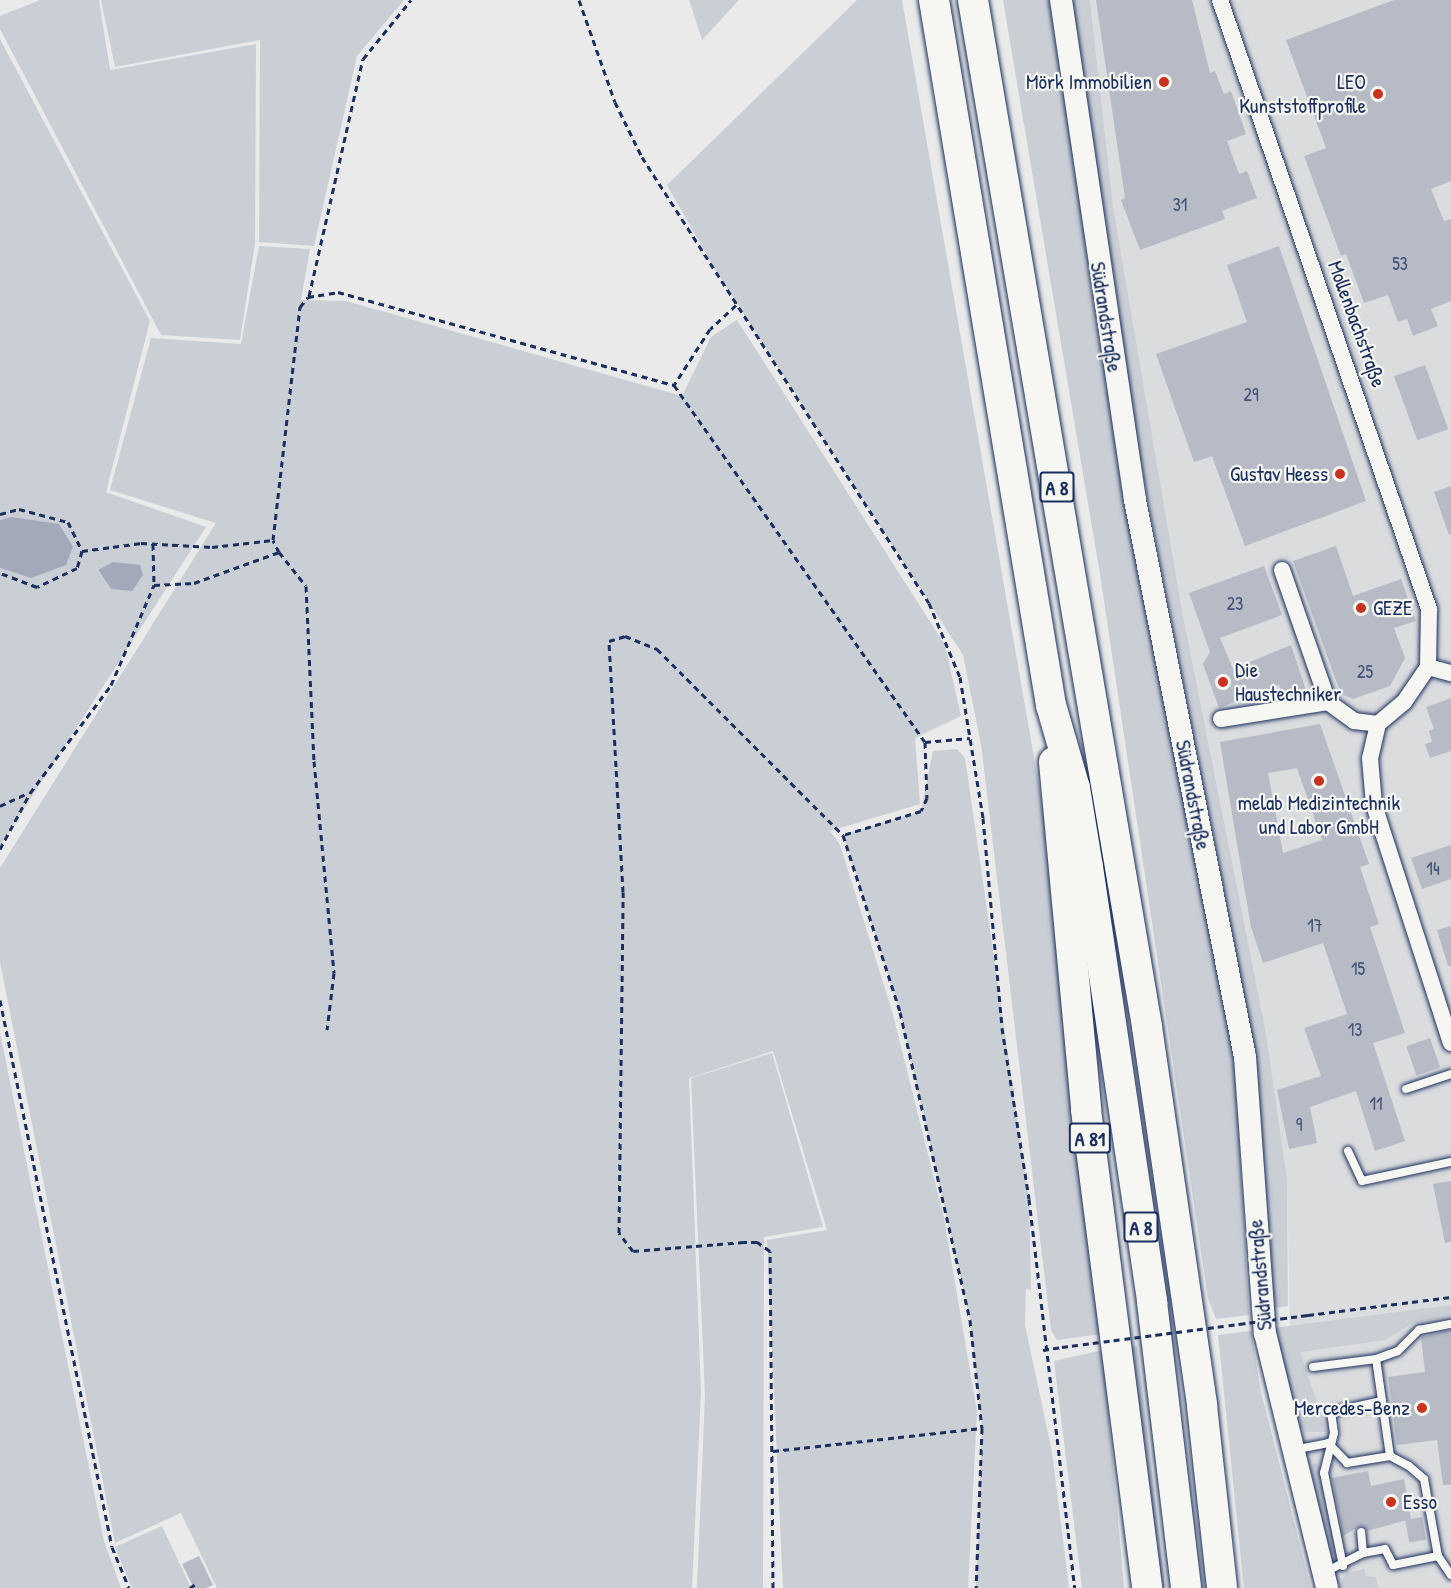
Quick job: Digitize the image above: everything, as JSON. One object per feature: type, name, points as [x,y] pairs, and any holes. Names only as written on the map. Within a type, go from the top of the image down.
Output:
[{"type":"highway","name":"A 8","points":[[934,0],[1051,705],[1075,788],[1088,867],[1149,1278],[1186,1588]]},
{"type":"highway","name":"A 8","points":[[973,0],[1147,1027],[1206,1436],[1222,1588]]},
{"type":"highway","name":"A 81","points":[[1051,705],[1086,1110],[1138,1517],[1129,1548],[1133,1588]]},
{"type":"highway","points":[[1206,1436],[1229,1492],[1240,1588]]},
{"type":"highway","points":[[1138,1517],[1147,1588]]},
{"type":"main road","name":"Südrandstraße","points":[[1061,0],[1136,500],[1245,1057],[1265,1333],[1291,1451],[1331,1576]]},
{"type":"street","name":"Mollenbachstraße","points":[[1220,0],[1421,575],[1429,609],[1428,667]]},
{"type":"street","points":[[1282,570],[1328,702],[1342,715],[1378,724]]},
{"type":"street","points":[[1451,673],[1428,667],[1404,702],[1378,724],[1370,758],[1374,805],[1451,1043]]},
{"type":"street","points":[[1221,719],[1328,702]]},
{"type":"lane","points":[[1406,1089],[1451,1074]]},
{"type":"lane","points":[[1348,1151],[1362,1181],[1451,1162]]},
{"type":"lane","points":[[1313,1367],[1376,1359],[1398,1351],[1419,1330],[1451,1324]]},
{"type":"lane","points":[[1376,1359],[1390,1456]]},
{"type":"lane","points":[[1331,1576],[1324,1473],[1328,1443],[1334,1433],[1331,1412],[1382,1401]]},
{"type":"lane","points":[[1291,1451],[1328,1443]]},
{"type":"lane","points":[[1328,1443],[1347,1463],[1349,1474]]},
{"type":"lane","points":[[1347,1463],[1390,1456],[1424,1479],[1438,1556],[1451,1575]]},
{"type":"lane","points":[[1361,1532],[1363,1552]]},
{"type":"lane","points":[[1331,1576],[1363,1552],[1384,1549],[1393,1565],[1438,1556]]},
{"type":"path","points":[[327,1030],[334,973],[314,761],[306,586],[279,552],[273,540],[300,307],[308,297],[363,59],[411,0]]},
{"type":"path","points":[[579,0],[622,120],[736,305],[929,603],[960,677],[1043,1350],[1075,1588]]},
{"type":"path","points":[[308,297],[338,292],[674,385],[925,742],[927,798],[921,811],[843,835]]},
{"type":"path","points":[[674,385],[710,329],[736,305]]},
{"type":"path","points":[[0,514],[18,509],[68,522],[82,551],[77,568],[37,587],[0,573]]},
{"type":"path","points":[[82,551],[153,544],[213,547],[273,540]]},
{"type":"path","points":[[0,849],[30,793],[111,685],[154,585],[153,544]]},
{"type":"path","points":[[154,585],[194,583],[279,552]]},
{"type":"path","points":[[773,1588],[770,1251],[757,1242],[744,1242],[633,1251],[619,1233],[623,892],[609,641],[625,636],[657,649],[843,835],[900,1012],[948,1210],[978,1369],[982,1428],[976,1588]]},
{"type":"path","points":[[925,742],[969,738]]},
{"type":"path","points":[[0,806],[30,793]]},
{"type":"path","points":[[0,1000],[112,1547],[129,1588]]},
{"type":"path","points":[[1043,1350],[1451,1297]]},
{"type":"path","points":[[773,1451],[982,1428]]},
{"type":"path","points":[[190,1588],[198,1582]]},
{"type":"shaded area","points":[[40,0],[99,0],[110,70],[256,44],[255,243],[240,340],[161,335],[0,29],[0,16]]},
{"type":"shaded area","points":[[101,0],[404,0],[357,56],[314,246],[259,242],[260,40],[115,67]]},
{"type":"shaded area","points":[[689,0],[739,0],[702,40]]},
{"type":"shaded area","points":[[857,0],[902,0],[1048,838],[1102,1334],[1057,1340],[1051,1330],[981,744],[963,655],[713,266],[667,185]]},
{"type":"shaded area","points":[[1003,0],[1053,0],[1234,1046],[1249,1315],[1216,1319],[1208,1298],[1100,574]]},
{"type":"shaded area","points":[[1071,0],[1090,0],[1113,206],[1181,605],[1266,1033],[1287,1179],[1288,1306],[1274,1308],[1252,1035],[1140,460]]},
{"type":"shaded area","points":[[1090,0],[1451,0],[1451,1588],[1338,1588],[1277,1329],[1290,1327],[1287,1179],[1266,1033],[1181,605],[1113,206]]},
{"type":"shaded area","points":[[0,39],[150,321],[106,492],[206,527],[0,846],[0,568],[31,578],[12,517],[0,520]],"holes":[[[114,562],[132,590],[111,589],[98,571]]]},
{"type":"shaded area","points":[[259,246],[310,249],[301,300],[346,301],[682,396],[711,337],[737,320],[945,645],[961,716],[915,738],[920,804],[830,831],[840,845],[892,1011],[944,1218],[977,1412],[968,1588],[783,1588],[767,1240],[827,1230],[773,1051],[689,1078],[701,1392],[692,1588],[217,1588],[181,1513],[115,1543],[0,962],[0,868],[216,523],[110,490],[151,338],[241,344]]},
{"type":"shaded area","points":[[957,749],[965,758],[1029,1199],[1031,1290],[1026,1289],[1025,1325],[1052,1452],[1069,1588],[976,1588],[982,1428],[970,1320],[900,1012],[843,835],[921,811],[933,751]]},
{"type":"shaded area","points":[[0,1033],[104,1541],[121,1588],[0,1588]]},
{"type":"shaded area","points":[[772,1053],[823,1227],[764,1237],[763,1588],[697,1588],[705,1395],[691,1078]]},
{"type":"shaded area","points":[[1451,1305],[1451,1316],[1413,1323],[1385,1340],[1300,1352],[1327,1432],[1305,1432],[1297,1422],[1274,1328]]},
{"type":"shaded area","points":[[1251,1331],[1261,1392],[1311,1588],[1244,1588],[1218,1335]]},
{"type":"shaded area","points":[[1137,1346],[1165,1588],[1157,1588],[1129,1347]]},
{"type":"shaded area","points":[[1103,1350],[1124,1588],[1082,1588],[1054,1361]]},
{"type":"shaded area","points":[[1314,1463],[1320,1465],[1336,1555],[1328,1553],[1310,1470]]},
{"type":"shaded area","points":[[162,1526],[191,1588],[132,1588],[115,1547]]},
{"type":"shaded area","points":[[1364,1569],[1366,1576],[1376,1577],[1378,1588],[1339,1588],[1346,1573]]},
{"type":"water","points":[[11,517],[59,524],[73,547],[66,565],[31,578],[0,568],[0,520]]},
{"type":"water","points":[[113,562],[140,565],[143,575],[132,591],[111,589],[98,570]]},
{"type":"building","name":"Mörk Immobilien","points":[[1096,0],[1192,0],[1210,73],[1215,71],[1224,94],[1231,91],[1246,134],[1227,141],[1239,174],[1247,171],[1257,198],[1222,211],[1225,219],[1140,250],[1121,200],[1125,198]]},
{"type":"building","name":"LEO Kunststoffprofile","points":[[1394,0],[1451,0],[1451,181],[1431,189],[1444,221],[1451,219],[1451,301],[1431,309],[1438,326],[1413,336],[1407,319],[1398,322],[1388,295],[1364,303],[1346,254],[1341,256],[1304,156],[1326,148],[1286,40]]},
{"type":"building","points":[[1279,246],[1366,501],[1245,546],[1212,456],[1194,462],[1156,354],[1247,322],[1227,265]]},
{"type":"building","points":[[1425,365],[1448,429],[1417,440],[1394,376]]},
{"type":"building","points":[[1451,486],[1451,534],[1449,535],[1434,492]]},
{"type":"building","name":"GEZE","points":[[1336,546],[1353,596],[1401,579],[1416,621],[1394,628],[1405,658],[1390,686],[1353,699],[1341,694],[1293,561]]},
{"type":"building","points":[[1264,566],[1282,615],[1220,638],[1233,669],[1291,645],[1307,693],[1283,698],[1279,685],[1219,708],[1203,664],[1210,652],[1189,593]]},
{"type":"building","points":[[1451,698],[1451,751],[1430,758],[1425,744],[1432,742],[1429,731],[1434,729],[1426,707]]},
{"type":"building","points":[[1320,724],[1369,864],[1360,867],[1379,924],[1370,927],[1405,1033],[1373,1043],[1405,1141],[1375,1151],[1356,1091],[1310,1107],[1317,1143],[1289,1149],[1277,1090],[1321,1076],[1304,1028],[1347,1014],[1323,943],[1263,963],[1251,927],[1220,742]],"holes":[[[1297,768],[1322,840],[1283,853],[1268,773]]]},
{"type":"building","points":[[1451,845],[1451,879],[1422,889],[1411,858]]},
{"type":"building","points":[[1451,926],[1451,966],[1448,966],[1437,930]]},
{"type":"building","points":[[1430,1038],[1440,1067],[1416,1075],[1406,1046]]},
{"type":"building","points":[[1451,1181],[1451,1242],[1445,1243],[1433,1184]]},
{"type":"building","name":"Mercedes-Benz","points":[[1451,1330],[1451,1485],[1443,1485],[1437,1440],[1397,1445],[1388,1377],[1425,1372],[1421,1337]]},
{"type":"building","points":[[1368,1471],[1371,1486],[1404,1479],[1411,1519],[1367,1531],[1360,1526],[1343,1536],[1332,1478]]},
{"type":"building","points":[[1422,1517],[1426,1540],[1409,1543],[1405,1520]]},
{"type":"building","points":[[199,1556],[213,1585],[206,1588],[194,1588],[182,1564]]},
{"type":"place","name":"Mörk Immobilien","points":[[1164,82]]},
{"type":"place","name":"LEO Kunststoffprofile","points":[[1378,94]]},
{"type":"place","name":"Gustav Heess","points":[[1340,474]]},
{"type":"place","name":"GEZE","points":[[1361,608]]},
{"type":"place","name":"Die Haustechniker","points":[[1223,682]]},
{"type":"place","name":"melab Medizintechnik und Labor GmbH","points":[[1319,781]]},
{"type":"place","name":"Mercedes-Benz","points":[[1422,1408]]},
{"type":"place","name":"Esso","points":[[1391,1502]]}]
